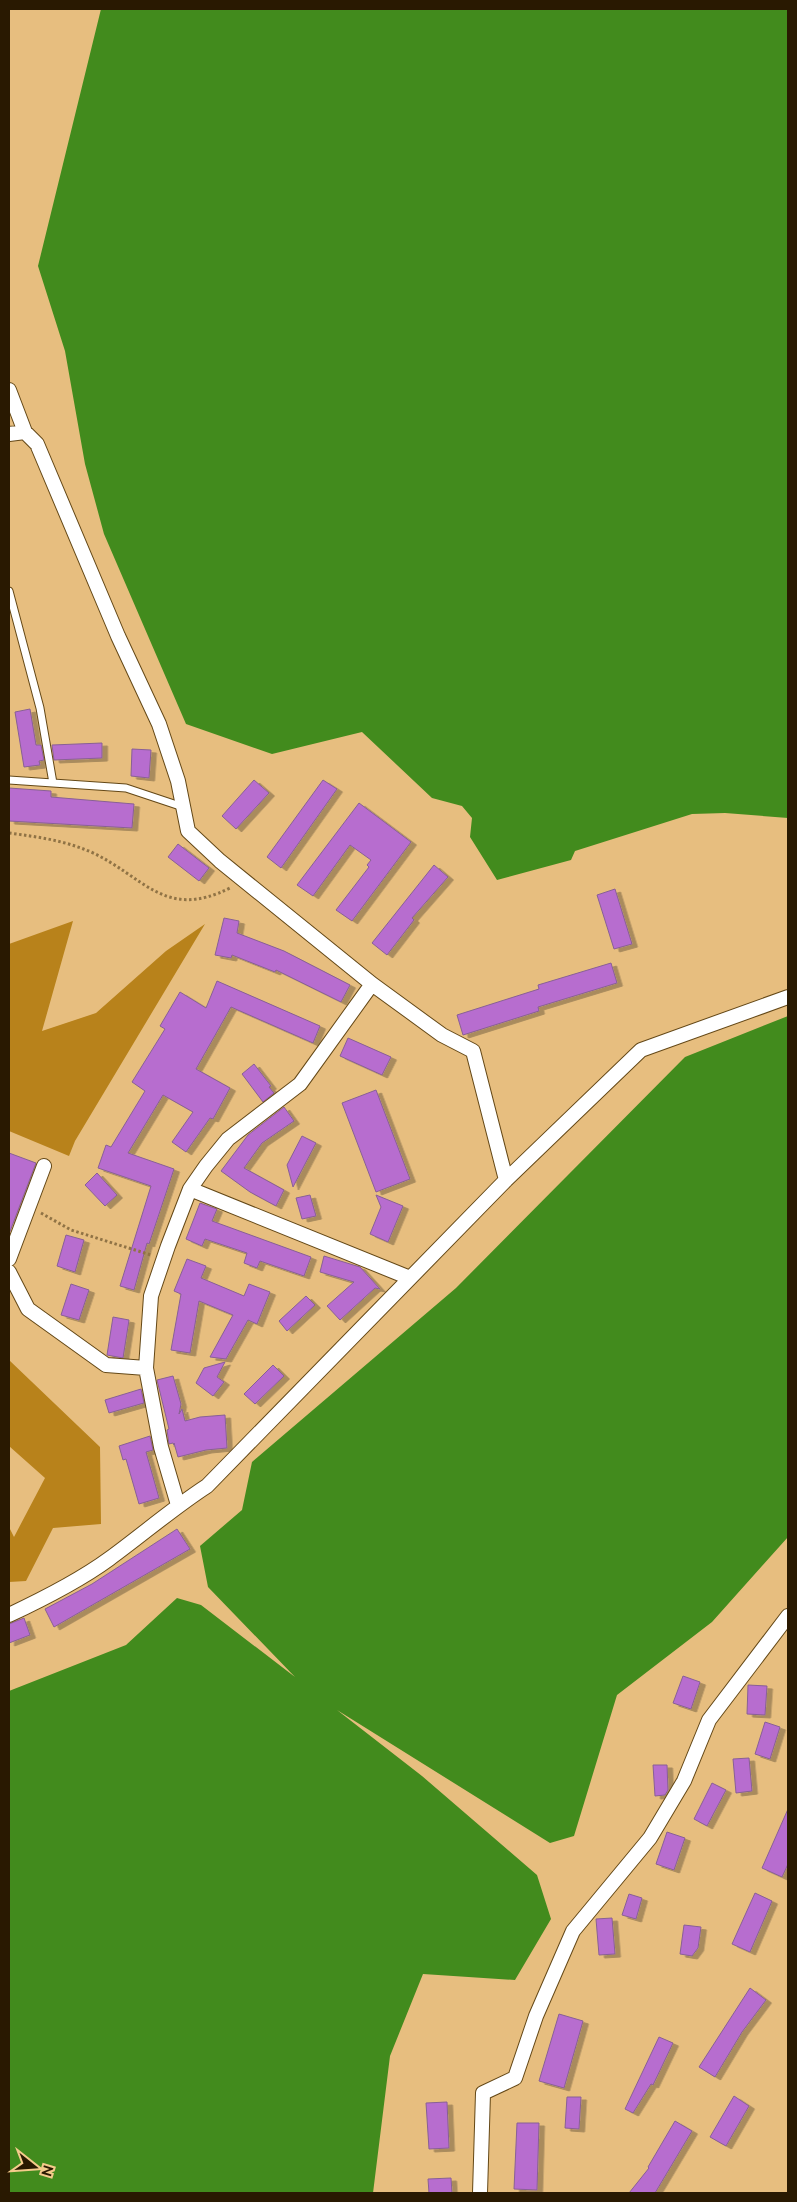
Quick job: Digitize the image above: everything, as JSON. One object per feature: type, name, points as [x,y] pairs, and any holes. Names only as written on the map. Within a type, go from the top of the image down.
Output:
[{"type":"street","points":[[9,390],[26,432],[37,444],[118,636],[159,724],[178,781],[188,831],[243,880],[372,984],[442,1035],[473,1051],[506,1180]]},
{"type":"street","points":[[9,434],[26,432]]},
{"type":"street","points":[[178,1505],[162,1447],[146,1368],[151,1296],[190,1188],[228,1139],[300,1084],[372,984]]},
{"type":"street","points":[[9,1615],[72,1583],[108,1560],[178,1505],[207,1486],[506,1180],[641,1050],[788,997]]},
{"type":"street","points":[[9,1259],[44,1166]]},
{"type":"street","points":[[190,1188],[410,1278]]},
{"type":"street","points":[[9,1272],[28,1309],[106,1366],[146,1368]]},
{"type":"street","points":[[9,1606],[23,1608]]},
{"type":"street","points":[[480,2193],[483,2092],[515,2078],[536,2016],[573,1930],[650,1838],[684,1781],[709,1720],[788,1616]]},
{"type":"lane","points":[[9,591],[40,708],[52,783]]},
{"type":"lane","points":[[9,780],[126,788],[183,808]]},
{"type":"path","points":[[9,833],[62,840],[93,853],[154,891],[180,900],[200,901],[228,889],[243,880]]},
{"type":"path","points":[[29,1206],[72,1230],[164,1258]]},
{"type":"shaded area","points":[[101,9],[788,9],[788,818],[725,813],[692,814],[575,851],[571,860],[497,880],[470,837],[472,818],[462,806],[432,798],[362,732],[272,754],[186,724],[104,534],[85,464],[65,351],[38,266]]},
{"type":"shaded area","points":[[73,921],[42,1031],[96,1013],[166,951],[205,924],[75,1141],[69,1156],[9,1131],[9,944]]},
{"type":"shaded area","points":[[788,1016],[788,1537],[712,1622],[617,1695],[574,1836],[550,1843],[337,1710],[422,1776],[537,1875],[551,1919],[515,1980],[423,1974],[390,2056],[373,2193],[9,2193],[9,1691],[126,1645],[177,1598],[201,1605],[295,1677],[208,1587],[200,1546],[242,1510],[252,1462],[456,1288],[685,1057]]},
{"type":"shaded area","points":[[9,1360],[100,1447],[101,1524],[53,1528],[26,1581],[9,1582],[9,1527],[14,1537],[45,1478],[9,1446]]},
{"type":"building","points":[[30,709],[36,745],[41,745],[44,760],[39,761],[40,765],[24,767],[15,712]]},
{"type":"building","points":[[102,743],[102,758],[54,760],[52,745]]},
{"type":"building","points":[[132,749],[151,750],[149,778],[131,776]]},
{"type":"building","points":[[254,780],[269,793],[236,829],[222,816]]},
{"type":"building","points":[[323,780],[337,789],[281,868],[267,857]]},
{"type":"building","points":[[9,788],[51,791],[51,797],[134,804],[132,828],[9,821]]},
{"type":"building","points":[[359,803],[411,842],[352,921],[336,910],[369,867],[367,865],[371,860],[350,845],[313,896],[297,885]]},
{"type":"building","points":[[178,844],[209,868],[199,881],[168,857]]},
{"type":"building","points":[[434,865],[448,877],[412,918],[414,920],[387,955],[372,943]]},
{"type":"building","points":[[615,889],[632,944],[614,949],[597,895]]},
{"type":"building","points":[[224,918],[239,921],[237,933],[284,951],[350,985],[341,1002],[276,970],[275,972],[232,955],[231,958],[215,955]]},
{"type":"building","points":[[611,963],[617,983],[538,1007],[539,1011],[463,1035],[457,1015],[539,989],[538,985]]},
{"type":"building","points":[[217,981],[320,1026],[313,1043],[231,1007],[196,1069],[230,1088],[213,1119],[210,1118],[186,1152],[172,1142],[193,1112],[163,1095],[128,1153],[174,1169],[149,1244],[147,1243],[134,1290],[120,1286],[151,1186],[98,1168],[106,1145],[111,1147],[145,1091],[132,1082],[165,1029],[160,1026],[180,992],[206,1008]]},
{"type":"building","points":[[348,1038],[391,1057],[382,1075],[340,1056]]},
{"type":"building","points":[[254,1064],[271,1086],[269,1087],[274,1093],[263,1102],[242,1074]]},
{"type":"building","points":[[376,1090],[410,1179],[376,1192],[342,1103]]},
{"type":"building","points":[[284,1107],[294,1121],[262,1143],[244,1168],[284,1190],[276,1206],[250,1192],[221,1171],[248,1135]]},
{"type":"building","points":[[302,1136],[316,1143],[293,1187],[287,1165]]},
{"type":"building","points":[[9,1153],[36,1163],[9,1234]]},
{"type":"building","points":[[97,1173],[117,1195],[105,1206],[85,1185]]},
{"type":"building","points":[[310,1195],[316,1216],[302,1219],[296,1198]]},
{"type":"building","points":[[376,1195],[403,1206],[388,1242],[370,1234],[381,1207]]},
{"type":"building","points":[[200,1203],[217,1209],[212,1221],[311,1257],[304,1276],[260,1261],[257,1268],[244,1263],[247,1253],[205,1239],[202,1246],[186,1239]]},
{"type":"building","points":[[66,1235],[84,1240],[75,1272],[57,1266]]},
{"type":"building","points":[[324,1256],[360,1267],[380,1289],[375,1288],[340,1320],[327,1306],[354,1282],[320,1272]]},
{"type":"building","points":[[187,1259],[206,1266],[201,1278],[244,1296],[249,1284],[270,1292],[257,1324],[248,1320],[226,1359],[210,1357],[233,1315],[199,1301],[190,1353],[171,1350],[181,1294],[174,1291]]},
{"type":"building","points":[[71,1284],[89,1290],[79,1320],[61,1315]]},
{"type":"building","points":[[306,1296],[315,1305],[287,1331],[279,1321]]},
{"type":"building","points":[[113,1317],[129,1320],[123,1358],[107,1355]]},
{"type":"building","points":[[225,1362],[217,1377],[224,1382],[213,1396],[196,1383],[204,1368]]},
{"type":"building","points":[[273,1365],[284,1376],[255,1404],[244,1394]]},
{"type":"building","points":[[173,1376],[181,1404],[179,1414],[182,1409],[185,1421],[200,1417],[225,1415],[227,1448],[206,1450],[178,1457],[174,1443],[174,1445],[173,1443],[169,1444],[167,1430],[169,1429],[157,1380]]},
{"type":"building","points":[[141,1389],[144,1403],[109,1413],[105,1400]]},
{"type":"building","points":[[150,1436],[153,1450],[146,1452],[159,1498],[139,1504],[126,1459],[123,1460],[119,1446]]},
{"type":"building","points":[[177,1529],[190,1549],[54,1627],[45,1609],[92,1584]]},
{"type":"building","points":[[24,1618],[30,1635],[9,1643],[9,1624]]},
{"type":"building","points":[[683,1676],[700,1682],[691,1709],[673,1703]]},
{"type":"building","points":[[748,1685],[767,1686],[765,1715],[747,1714]]},
{"type":"building","points":[[765,1722],[780,1727],[770,1759],[755,1754]]},
{"type":"building","points":[[749,1758],[752,1791],[736,1793],[733,1759]]},
{"type":"building","points":[[653,1765],[667,1765],[668,1790],[665,1795],[655,1796]]},
{"type":"building","points":[[712,1783],[726,1790],[707,1826],[694,1819]]},
{"type":"building","points":[[788,1809],[788,1864],[782,1877],[762,1868]]},
{"type":"building","points":[[667,1832],[685,1838],[674,1870],[656,1864]]},
{"type":"building","points":[[755,1893],[772,1901],[750,1952],[732,1944]]},
{"type":"building","points":[[629,1894],[642,1898],[636,1919],[622,1915]]},
{"type":"building","points":[[612,1918],[615,1954],[599,1955],[596,1919]]},
{"type":"building","points":[[684,1925],[701,1927],[698,1948],[692,1956],[680,1954]]},
{"type":"building","points":[[750,1988],[766,2000],[742,2032],[715,2077],[699,2067]]},
{"type":"building","points":[[559,2014],[583,2021],[564,2088],[539,2081]]},
{"type":"building","points":[[659,2037],[673,2043],[653,2085],[651,2084],[633,2113],[625,2109]]},
{"type":"building","points":[[734,2096],[749,2106],[726,2146],[710,2137]]},
{"type":"building","points":[[567,2097],[581,2097],[579,2129],[565,2128]]},
{"type":"building","points":[[447,2102],[449,2148],[429,2149],[426,2103]]},
{"type":"building","points":[[675,2121],[692,2131],[655,2193],[629,2193],[649,2168]]},
{"type":"building","points":[[517,2123],[539,2123],[537,2190],[514,2189]]},
{"type":"building","points":[[451,2178],[452,2193],[429,2193],[428,2179]]}]
